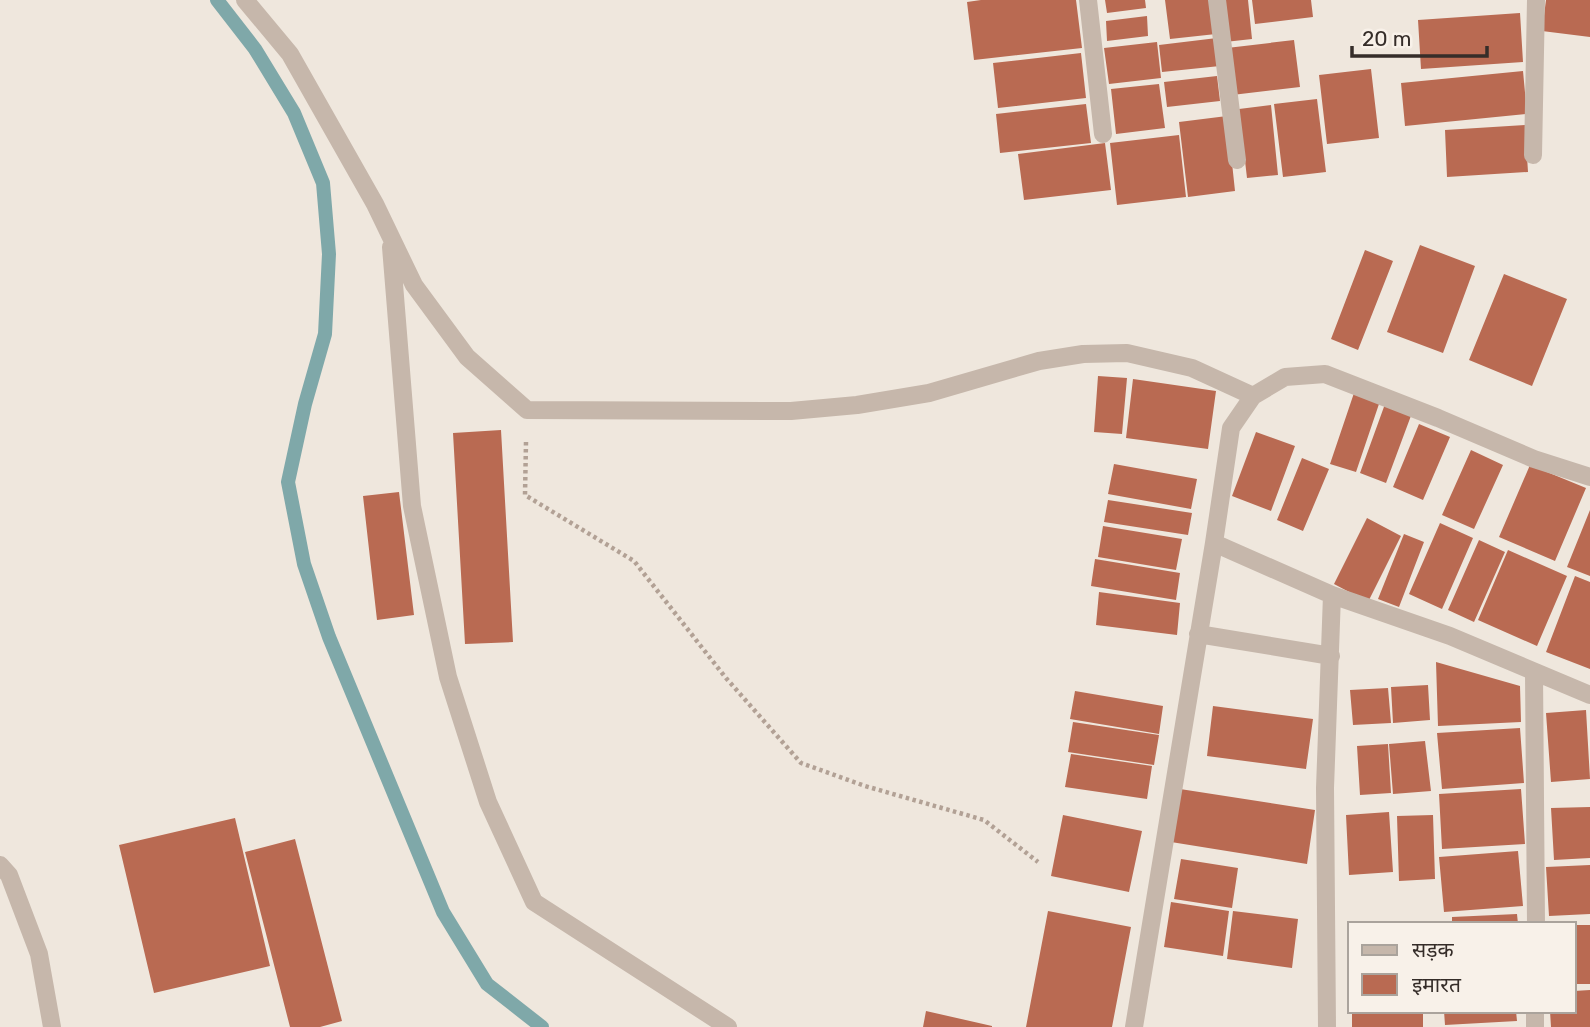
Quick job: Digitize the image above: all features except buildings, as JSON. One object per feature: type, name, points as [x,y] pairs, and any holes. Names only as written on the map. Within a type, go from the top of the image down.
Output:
[{"type":"street","points":[[244,0],[290,54],[414,285],[467,357],[527,410],[791,411],[857,405],[929,393],[1039,361],[1083,354],[1126,353],[1192,368],[1253,396]]},
{"type":"street","points":[[1088,0],[1103,134]]},
{"type":"street","points":[[1217,0],[1237,160]]},
{"type":"street","points":[[1532,155],[1536,0]]},
{"type":"street","points":[[390,236],[412,506],[448,677],[488,802],[534,902],[728,1027]]},
{"type":"street","points":[[1134,1027],[1231,428],[1253,396],[1286,377],[1325,374],[1534,459],[1590,477]]},
{"type":"street","points":[[1214,542],[1332,595],[1450,636],[1590,695]]},
{"type":"street","points":[[1327,1027],[1325,788],[1332,595]]},
{"type":"street","points":[[1198,634],[1331,656]]},
{"type":"street","points":[[1534,673],[1535,922]]},
{"type":"street","points":[[0,865],[9,875],[39,954],[52,1027]]},
{"type":"path","points":[[527,410],[525,495],[634,561],[726,678],[801,763],[865,786],[984,820],[1038,862]]},
{"type":"waterway","points":[[217,0],[255,49],[294,113],[323,183],[329,254],[325,334],[305,404],[288,482],[304,564],[329,637],[443,912],[487,984],[542,1027]]}]
